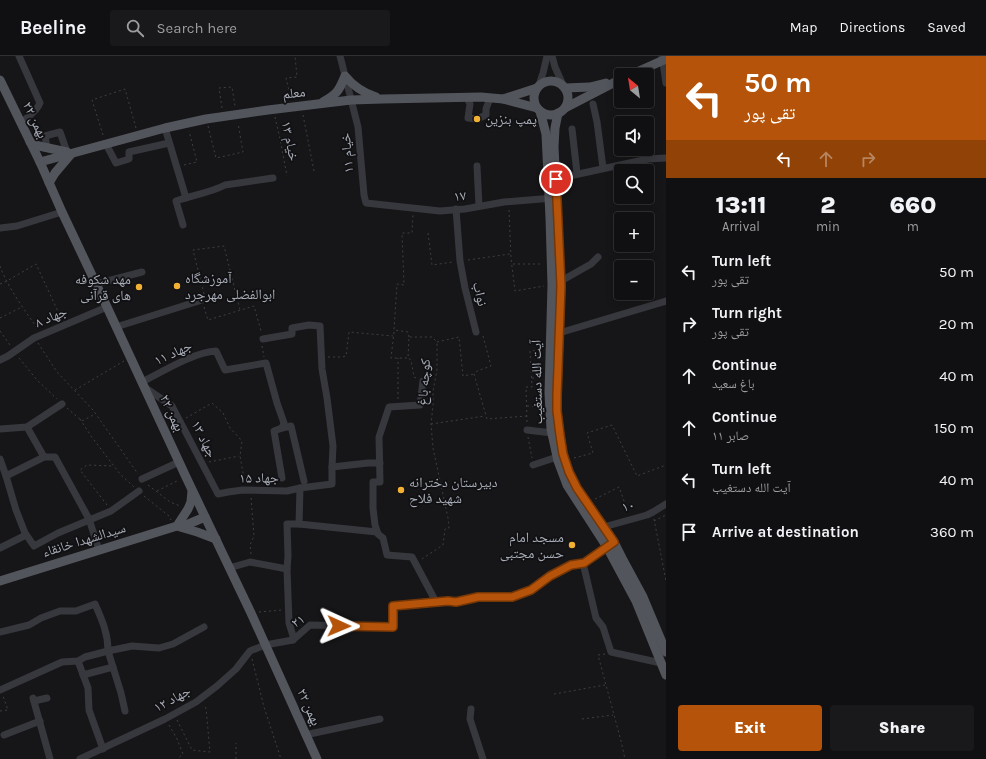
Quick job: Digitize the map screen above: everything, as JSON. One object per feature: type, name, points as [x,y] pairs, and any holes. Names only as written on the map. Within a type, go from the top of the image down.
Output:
[{"type":"main road","points":[[645,68],[664,59]]},
{"type":"main road","points":[[318,104],[334,95],[339,90],[345,76],[364,93],[383,99]]},
{"type":"main road","name":"۲۲ بهمن","points":[[0,80],[39,160],[186,477],[251,613],[317,759]]},
{"type":"main road","points":[[503,99],[538,87],[544,82],[554,81],[558,82],[564,87],[568,94],[568,102],[562,111]]},
{"type":"main road","points":[[564,87],[590,87],[614,81]]},
{"type":"main road","points":[[503,99],[538,109],[548,115],[554,115],[614,82]]},
{"type":"main road","points":[[538,87],[534,96],[538,109]]},
{"type":"main road","name":"معلم","points":[[39,160],[164,128],[223,116],[273,109],[351,100],[467,97],[503,99]]},
{"type":"main road","name":"آیت الله دستغیب","points":[[538,109],[546,134],[552,179],[557,411],[563,454],[561,459]]},
{"type":"main road","name":"آیت الله دستغیب","points":[[552,179],[555,128],[562,111]]},
{"type":"main road","points":[[30,142],[46,148],[69,153],[49,182]]},
{"type":"main road","name":"آیت الله دستغیب","points":[[553,198],[551,264],[555,283]]},
{"type":"main road","name":"آیت الله دستغیب","points":[[555,333],[550,349],[549,379],[552,434],[561,459],[567,485],[611,544],[643,597],[663,650],[661,663],[666,675]]},
{"type":"main road","name":"آیت الله دستغیب","points":[[561,459],[577,488],[588,503],[600,528]]},
{"type":"main road","points":[[192,489],[191,502],[188,509],[176,526],[194,530],[216,540]]},
{"type":"main road","name":"سیدالشهدا خانقاء","points":[[0,580],[176,526],[182,521],[204,515]]},
{"type":"street","points":[[19,56],[40,103],[36,110],[21,123]]},
{"type":"street","name":"خیام ۱۱","points":[[340,56],[358,127],[363,189],[366,203]]},
{"type":"street","points":[[538,87],[547,56]]},
{"type":"street","points":[[552,56],[564,87]]},
{"type":"street","points":[[664,59],[666,83]]},
{"type":"street","points":[[467,97],[470,104],[468,118],[477,119],[486,115],[486,109],[490,98]]},
{"type":"street","points":[[593,104],[603,168]]},
{"type":"street","points":[[164,128],[186,198]]},
{"type":"street","points":[[572,129],[578,173]]},
{"type":"street","points":[[46,148],[45,136],[60,132],[69,153]]},
{"type":"street","points":[[106,144],[116,163],[129,159],[129,152],[169,143]]},
{"type":"street","points":[[552,179],[648,159],[666,158]]},
{"type":"street","points":[[477,166],[479,206]]},
{"type":"street","points":[[183,225],[176,201],[218,189],[225,185],[274,178]]},
{"type":"street","name":"۱۷","points":[[366,203],[440,211],[553,198]]},
{"type":"street","name":"نواب","points":[[456,209],[460,261],[476,332]]},
{"type":"street","points":[[0,228],[17,226],[62,212]]},
{"type":"street","points":[[555,283],[591,264],[598,257]]},
{"type":"street","points":[[96,284],[142,272]]},
{"type":"street","points":[[116,327],[202,300]]},
{"type":"street","points":[[555,333],[666,301]]},
{"type":"street","name":"جهاد ۸","points":[[0,360],[34,338],[107,306]]},
{"type":"street","points":[[263,339],[292,334],[292,328],[309,325],[320,326],[322,369],[333,446],[332,467],[380,463]]},
{"type":"street","name":"جهاد ۱۱","points":[[143,384],[187,359],[207,351],[216,351],[225,370],[266,363]]},
{"type":"street","points":[[266,363],[284,423],[282,428]]},
{"type":"street","points":[[423,381],[420,405],[389,407],[379,437],[380,482],[373,482],[373,508],[377,532],[383,538],[387,555],[412,557],[436,602],[456,602],[478,597],[512,597],[531,590],[550,576],[571,565],[584,563],[611,544]]},
{"type":"street","name":"جهاد ۱۳","points":[[143,384],[172,406],[218,494]]},
{"type":"street","points":[[0,429],[27,427],[62,404]]},
{"type":"street","points":[[282,478],[274,431],[291,426],[304,481]]},
{"type":"street","points":[[27,427],[44,457]]},
{"type":"street","points":[[527,430],[552,434]]},
{"type":"street","points":[[6,476],[44,457],[56,457],[89,519],[98,550]]},
{"type":"street","points":[[0,459],[24,533],[34,546],[89,519],[111,511],[139,491]]},
{"type":"street","points":[[533,465],[561,459]]},
{"type":"street","points":[[142,480],[179,462]]},
{"type":"street","name":"جهاد ۱۵","points":[[218,494],[249,490],[287,491],[332,484],[332,467]]},
{"type":"street","points":[[299,524],[300,488]]},
{"type":"street","name":"۱۰","points":[[600,528],[653,512],[666,504]]},
{"type":"street","points":[[293,640],[289,623],[288,608],[287,524],[377,532]]},
{"type":"street","points":[[0,548],[26,535]]},
{"type":"street","points":[[229,568],[250,562],[287,569]]},
{"type":"street","points":[[584,563],[596,618],[603,627],[611,652],[661,663]]},
{"type":"street","name":"۲۱","points":[[265,645],[293,640],[310,626],[393,627],[393,606],[436,602]]},
{"type":"street","points":[[0,632],[29,626],[41,618],[60,611],[76,611],[95,604],[102,619],[108,639],[108,651],[114,667],[125,711]]},
{"type":"street","points":[[0,690],[62,662],[78,661],[85,657],[132,646],[159,648],[173,644],[204,627]]},
{"type":"street","points":[[250,651],[265,645]]},
{"type":"street","name":"جهاد ۱۲","points":[[80,759],[91,756],[196,702],[236,669],[250,651]]},
{"type":"street","points":[[78,661],[88,688],[89,710],[103,749]]},
{"type":"street","points":[[83,675],[114,667]]},
{"type":"street","points":[[47,698],[34,699],[50,759]]},
{"type":"street","points":[[470,709],[470,719],[482,759]]},
{"type":"street","points":[[306,735],[380,719]]},
{"type":"street","points":[[4,735],[40,721]]},
{"type":"path","points":[[295,56],[297,77],[286,78],[297,107],[314,171]]},
{"type":"path","points":[[206,119],[216,158],[243,152],[232,87],[219,88],[223,116]]},
{"type":"path","points":[[106,144],[92,100],[124,89],[138,135]]},
{"type":"path","name":"خیام ۱۳","points":[[273,109],[287,176]]},
{"type":"path","points":[[176,167],[197,162],[187,123]]},
{"type":"path","points":[[508,202],[515,291],[555,283]]},
{"type":"path","points":[[408,358],[391,358],[394,336],[397,284],[404,285],[402,233],[412,233],[414,208]]},
{"type":"path","points":[[240,310],[224,246],[193,250],[205,293],[202,300],[208,320],[254,306],[263,339],[261,347],[266,363]]},
{"type":"path","points":[[0,284],[36,264],[65,325]]},
{"type":"path","points":[[512,264],[551,264]]},
{"type":"path","points":[[0,266],[2,273],[39,332],[34,338],[57,372],[96,413],[142,480],[170,502],[188,509]]},
{"type":"path","points":[[0,318],[22,306]]},
{"type":"path","points":[[394,330],[408,332],[408,358],[411,360],[414,377],[423,381]]},
{"type":"path","points":[[0,331],[11,354],[62,404],[80,419],[120,474],[169,516],[176,526]]},
{"type":"path","points":[[322,358],[346,356],[348,332],[394,336]]},
{"type":"path","points":[[409,337],[432,337],[436,342],[459,337],[464,376],[474,374],[477,371],[491,366],[482,332],[476,332]]},
{"type":"path","name":"کوچه باغ","points":[[416,563],[443,546],[445,530],[449,528],[433,448],[431,424],[433,391],[437,370],[436,342]]},
{"type":"path","points":[[533,465],[527,430],[526,387],[532,387],[530,351],[550,349]]},
{"type":"path","points":[[75,390],[130,357]]},
{"type":"path","points":[[397,406],[398,358]]},
{"type":"path","points":[[474,374],[487,419],[527,416]]},
{"type":"path","points":[[532,378],[549,379]]},
{"type":"path","points":[[181,421],[212,403],[223,413],[230,428],[242,441],[240,456],[249,490],[254,536],[250,545],[250,562]]},
{"type":"path","points":[[527,406],[550,408]]},
{"type":"path","points":[[80,419],[82,421],[96,413]]},
{"type":"path","points":[[431,424],[486,416]]},
{"type":"path","points":[[561,459],[593,453],[586,433],[612,425],[637,476],[666,465]]},
{"type":"path","points":[[202,464],[240,456]]},
{"type":"path","points":[[111,511],[80,470],[87,466],[114,466]]},
{"type":"path","points":[[156,491],[186,477]]},
{"type":"path","points":[[588,503],[619,487],[631,519]]},
{"type":"path","points":[[653,512],[666,582]]},
{"type":"path","points":[[654,521],[666,515]]},
{"type":"path","points":[[251,613],[280,611],[288,608]]},
{"type":"path","points":[[250,651],[264,707],[281,759]]},
{"type":"path","points":[[611,652],[598,655],[625,759]]},
{"type":"path","points":[[554,694],[605,685]]},
{"type":"path","points":[[0,690],[8,710],[0,712]]},
{"type":"path","points":[[174,714],[192,750],[210,752],[206,708],[196,702]]},
{"type":"path","points":[[582,719],[614,715]]},
{"type":"path","points":[[165,719],[177,739],[183,754],[177,759]]},
{"type":"path","points":[[236,743],[236,759]]},
{"type":"place","name":"پمپ بنزین","points":[[477,119]]},
{"type":"place","name":"آموزشگاه ابوالفضلی مهرجرد","points":[[177,286]]},
{"type":"place","name":"مهد شکوفه های قرآنی","points":[[139,287]]},
{"type":"place","name":"دبیرستان دخترانه شهید فلاح","points":[[401,490]]},
{"type":"place","name":"مسجد امام حسن مجتبی","points":[[572,545]]},
{"type":"route","points":[[339,626],[393,627],[393,606],[448,601],[456,602],[478,597],[512,597],[531,590],[550,576],[571,565],[584,563],[614,542],[577,488],[569,472],[563,454],[557,411],[561,286],[556,179]]}]
